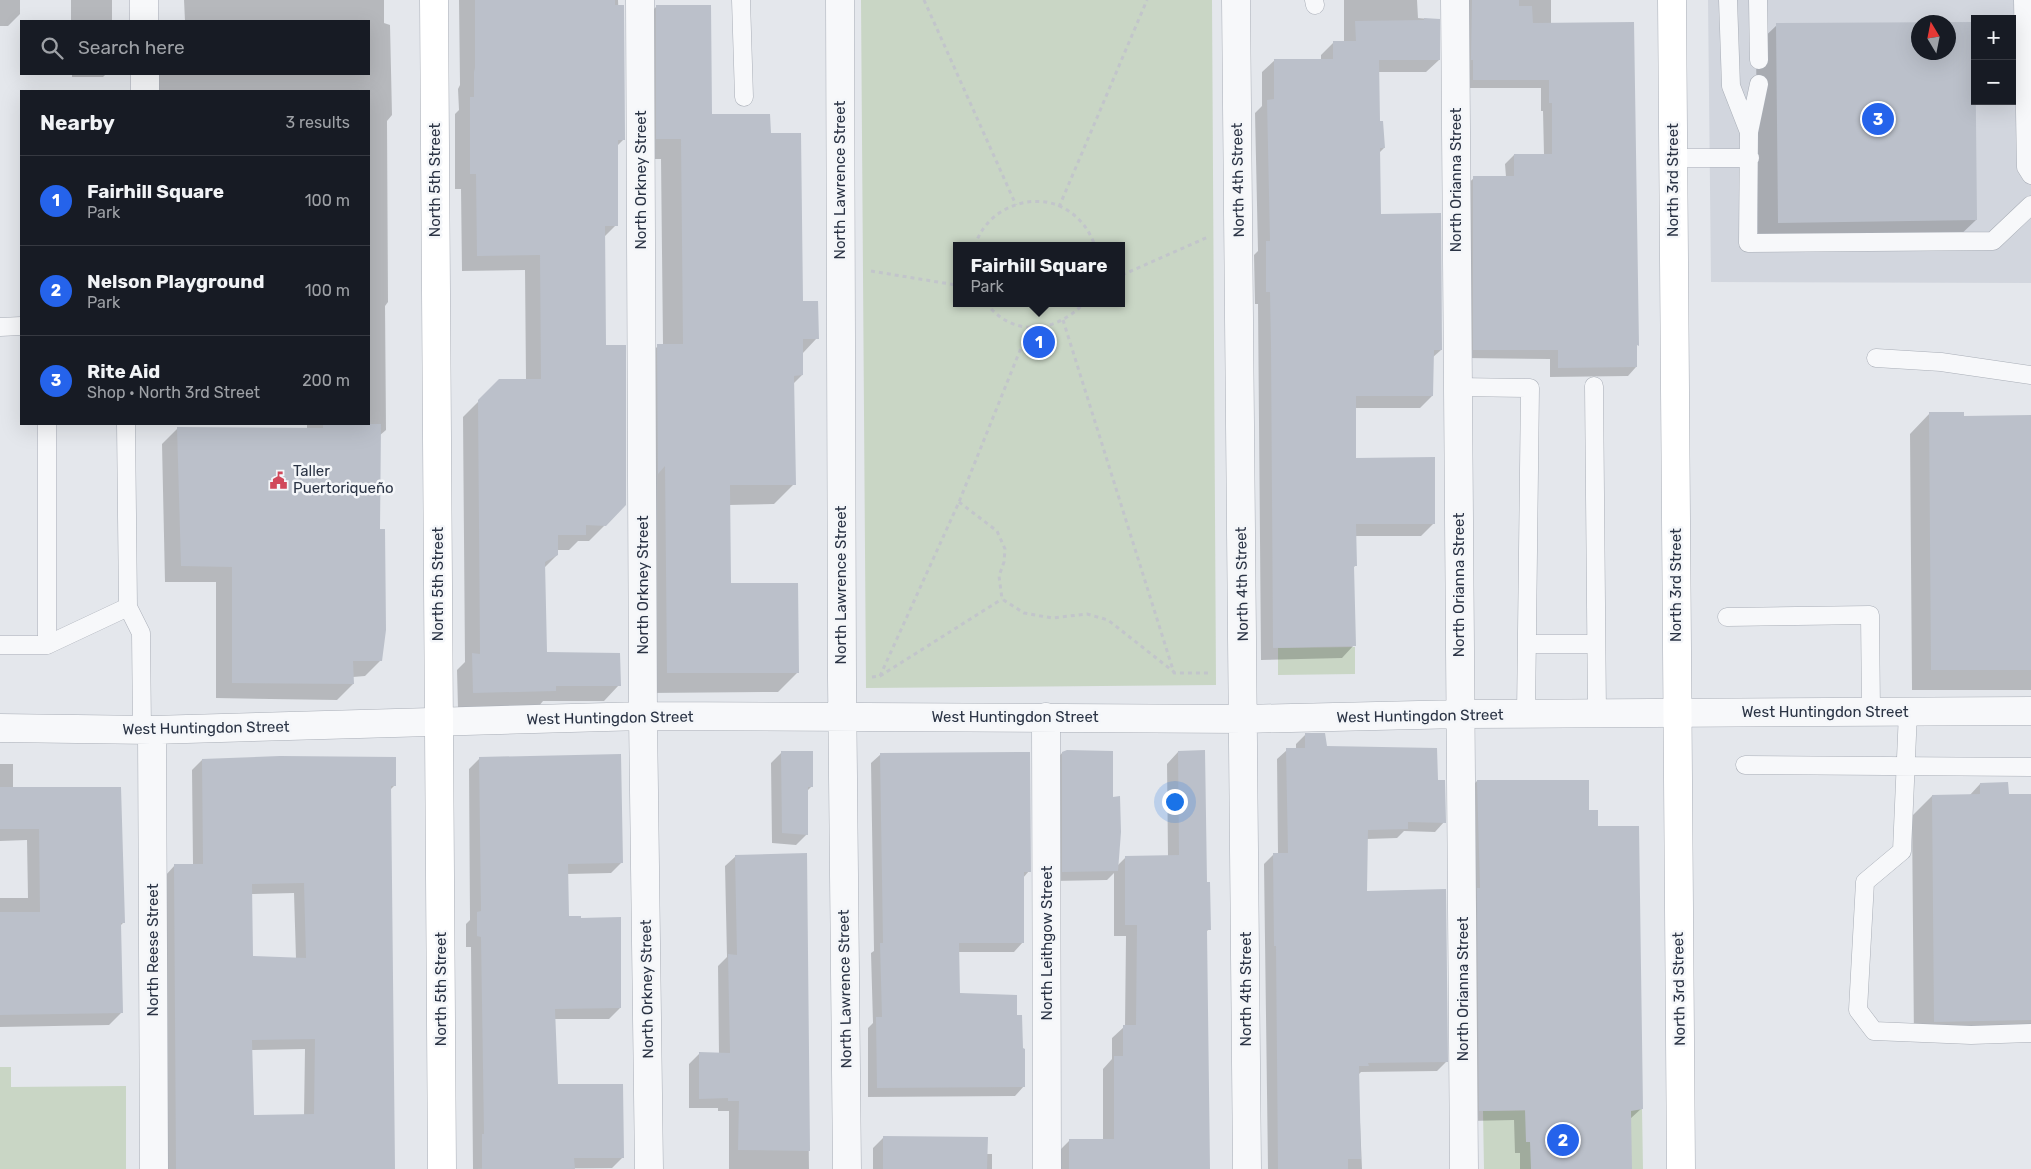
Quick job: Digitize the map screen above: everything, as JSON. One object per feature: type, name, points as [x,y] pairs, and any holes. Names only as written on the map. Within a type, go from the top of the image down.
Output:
[{"type":"street","points":[[144,0],[144,20]]},
{"type":"street","name":"North 5th Street","points":[[434,0],[442,1169]]},
{"type":"street","name":"North Orkney Street","points":[[640,0],[643,716],[649,1169]]},
{"type":"street","name":"North Lawrence Street","points":[[840,0],[842,716],[846,1169]]},
{"type":"street","name":"North 4th Street","points":[[1236,0],[1247,1169]]},
{"type":"street","name":"North Orianna Street","points":[[1455,0],[1464,1169]]},
{"type":"street","name":"North 3rd Street","points":[[1672,0],[1681,1169]]},
{"type":"street","points":[[145,75],[145,90]]},
{"type":"street","name":"West Huntingdon Street","points":[[0,728],[147,730],[643,716],[1244,719],[1461,714],[2031,711]]},
{"type":"street","name":"North Leithgow Street","points":[[1046,717],[1048,1169]]},
{"type":"street","name":"North Reese Street","points":[[147,730],[154,1169]]},
{"type":"lane","points":[[742,0],[744,97]]},
{"type":"lane","points":[[1728,0],[1731,86],[1749,132]]},
{"type":"lane","points":[[1758,0],[1759,60]]},
{"type":"lane","points":[[2023,0],[2026,167],[2031,175]]},
{"type":"lane","points":[[1759,84],[1749,132],[1748,243],[1993,241],[2031,204]]},
{"type":"lane","points":[[1673,158],[1750,158]]},
{"type":"lane","points":[[0,327],[20,326]]},
{"type":"lane","points":[[1876,358],[1942,362],[2031,375]]},
{"type":"lane","points":[[1594,386],[1598,713]]},
{"type":"lane","points":[[1458,387],[1530,388],[1526,714]]},
{"type":"lane","points":[[47,425],[47,645]]},
{"type":"lane","points":[[126,425],[128,607],[141,633],[147,730]]},
{"type":"lane","points":[[0,645],[47,645],[128,607]]},
{"type":"lane","points":[[1727,616],[1870,616],[1871,712]]},
{"type":"lane","points":[[1527,644],[1596,644]]},
{"type":"lane","points":[[1908,712],[1902,851],[1865,882],[1858,1010],[1874,1031],[1971,1035],[2031,1033]]},
{"type":"lane","points":[[1744,765],[2031,767]]},
{"type":"path","points":[[924,0],[1016,205]]},
{"type":"path","points":[[1059,207],[1147,0]]},
{"type":"path","points":[[976,242],[977,237],[989,220],[1006,208],[1027,201],[1049,202],[1069,211],[1085,226],[1094,242]]},
{"type":"path","points":[[1125,274],[1238,224]]},
{"type":"path","points":[[841,266],[953,285]]},
{"type":"path","points":[[989,307],[992,312],[1010,322],[1030,328],[1050,326],[1069,318],[1080,307]]},
{"type":"path","points":[[1063,320],[1174,673]]},
{"type":"path","points":[[880,676],[959,502],[1030,328]]},
{"type":"path","points":[[959,502],[997,531],[1005,548],[1004,562],[999,576],[1002,599]]},
{"type":"path","points":[[1002,599],[1024,613],[1052,618],[1087,614],[1108,620],[1174,673],[1243,674]]},
{"type":"path","points":[[842,679],[880,676],[1002,599]]},
{"type":"shaded area","points":[[1708,0],[2031,0],[2031,283],[1711,282]]},
{"type":"green space","points":[[861,0],[1212,0],[1216,685],[866,688]]},
{"type":"green space","points":[[1355,647],[1355,674],[1278,675],[1278,648]]},
{"type":"green space","points":[[0,1067],[11,1067],[11,1087],[126,1086],[126,1169],[0,1169]]},
{"type":"green space","points":[[1642,1109],[1643,1169],[1484,1169],[1483,1111]]},
{"type":"building","points":[[475,0],[615,0],[615,5],[624,5],[625,140],[618,140],[618,226],[605,226],[606,345],[626,345],[626,505],[606,526],[586,525],[586,535],[558,535],[558,555],[545,562],[547,652],[620,653],[621,686],[556,686],[556,691],[473,693],[472,653],[480,654],[478,400],[499,379],[541,379],[540,255],[477,256],[476,174],[470,174],[470,97],[474,97]]},
{"type":"building","points":[[1472,0],[1519,0],[1519,6],[1532,6],[1533,23],[1634,22],[1639,346],[1637,345],[1637,367],[1558,368],[1558,350],[1473,350],[1473,176],[1514,176],[1514,154],[1552,154],[1552,103],[1549,103],[1549,80],[1473,80],[1473,60],[1471,60]]},
{"type":"building","points":[[656,5],[711,5],[712,114],[770,114],[771,133],[801,133],[803,301],[818,301],[819,339],[803,339],[803,375],[794,376],[796,485],[730,485],[731,583],[798,583],[799,673],[667,673],[665,466],[658,474],[657,344],[683,344],[681,139],[656,139]]},
{"type":"building","points":[[1424,18],[1440,19],[1440,60],[1379,60],[1380,121],[1383,121],[1385,148],[1380,148],[1381,214],[1441,213],[1442,350],[1434,350],[1433,396],[1356,396],[1356,458],[1435,457],[1435,524],[1356,524],[1357,566],[1354,566],[1356,646],[1273,648],[1271,344],[1270,292],[1266,292],[1266,241],[1270,241],[1267,100],[1274,99],[1274,59],[1333,59],[1333,41],[1356,41],[1355,21],[1424,20]]},
{"type":"building","points":[[1911,22],[1911,60],[1956,60],[1956,22],[1971,22],[1971,105],[1976,105],[1977,220],[1778,223],[1776,23]]},
{"type":"building","points":[[1929,412],[1964,412],[1964,416],[2031,415],[2031,670],[1931,670]]},
{"type":"building","name":"Taller Puertoriqueño","points":[[381,424],[380,529],[385,529],[386,630],[382,661],[353,661],[354,684],[232,683],[232,567],[181,566],[177,427],[323,428],[323,425]]},
{"type":"building","points":[[1305,733],[1325,733],[1327,746],[1437,748],[1438,780],[1445,780],[1446,823],[1408,822],[1408,829],[1368,830],[1367,891],[1446,889],[1448,1062],[1368,1063],[1369,1066],[1359,1066],[1361,1159],[1348,1159],[1348,1169],[1278,1169],[1276,946],[1274,946],[1273,853],[1288,853],[1286,748],[1305,748]]},
{"type":"building","points":[[1067,750],[1113,751],[1113,797],[1120,796],[1121,832],[1118,871],[1062,872],[1062,752]]},
{"type":"building","points":[[1205,750],[1207,882],[1210,882],[1211,930],[1207,930],[1210,1169],[1069,1169],[1069,1139],[1114,1139],[1114,1056],[1123,1056],[1123,1025],[1136,1025],[1137,925],[1125,925],[1125,856],[1179,855],[1178,751]]},
{"type":"building","points":[[781,751],[813,751],[813,787],[808,787],[808,835],[782,833]]},
{"type":"building","points":[[1030,752],[1031,872],[1024,872],[1024,943],[959,943],[960,993],[1017,995],[1017,1015],[1022,1015],[1023,1048],[1025,1049],[1025,1087],[877,1088],[876,1017],[882,1017],[880,943],[883,943],[880,753]]},
{"type":"building","points":[[621,754],[623,863],[568,864],[569,916],[581,916],[581,918],[621,917],[621,1008],[555,1009],[558,1084],[623,1084],[624,1158],[574,1158],[575,1169],[482,1169],[482,1134],[484,1134],[481,937],[477,936],[477,912],[481,911],[479,757]]},
{"type":"building","points":[[280,756],[396,757],[396,786],[391,786],[395,1169],[176,1169],[174,864],[203,864],[202,759]],"holes":[[[304,883],[306,958],[253,956],[252,884]],[[315,1039],[314,1114],[254,1115],[252,1040]]]},
{"type":"building","points":[[1477,780],[1589,780],[1589,810],[1598,810],[1598,826],[1639,826],[1643,1109],[1631,1111],[1632,1169],[1531,1169],[1530,1142],[1526,1142],[1525,1110],[1479,1111],[1477,888],[1480,888]]},
{"type":"building","points":[[2008,782],[2009,794],[2031,794],[2031,1020],[1934,1022],[1932,795],[1980,794],[1980,783]]},
{"type":"building","points":[[0,787],[121,787],[125,923],[121,923],[123,1013],[0,1015],[0,912],[40,912],[39,829],[0,829]]},
{"type":"building","points":[[807,853],[810,1151],[738,1150],[739,1101],[728,1101],[728,1098],[699,1099],[699,1052],[730,1053],[728,954],[737,955],[735,855]]},
{"type":"building","points":[[883,1136],[988,1137],[987,1169],[883,1169]]},
{"type":"place","name":"Rite Aid","points":[[1878,119]]},
{"type":"place","name":"Fairhill Square","points":[[1039,342]]},
{"type":"place","name":"Taller Puertoriqueño","points":[[279,480]]},
{"type":"place","name":"Nelson Playground","points":[[1563,1140]]}]
